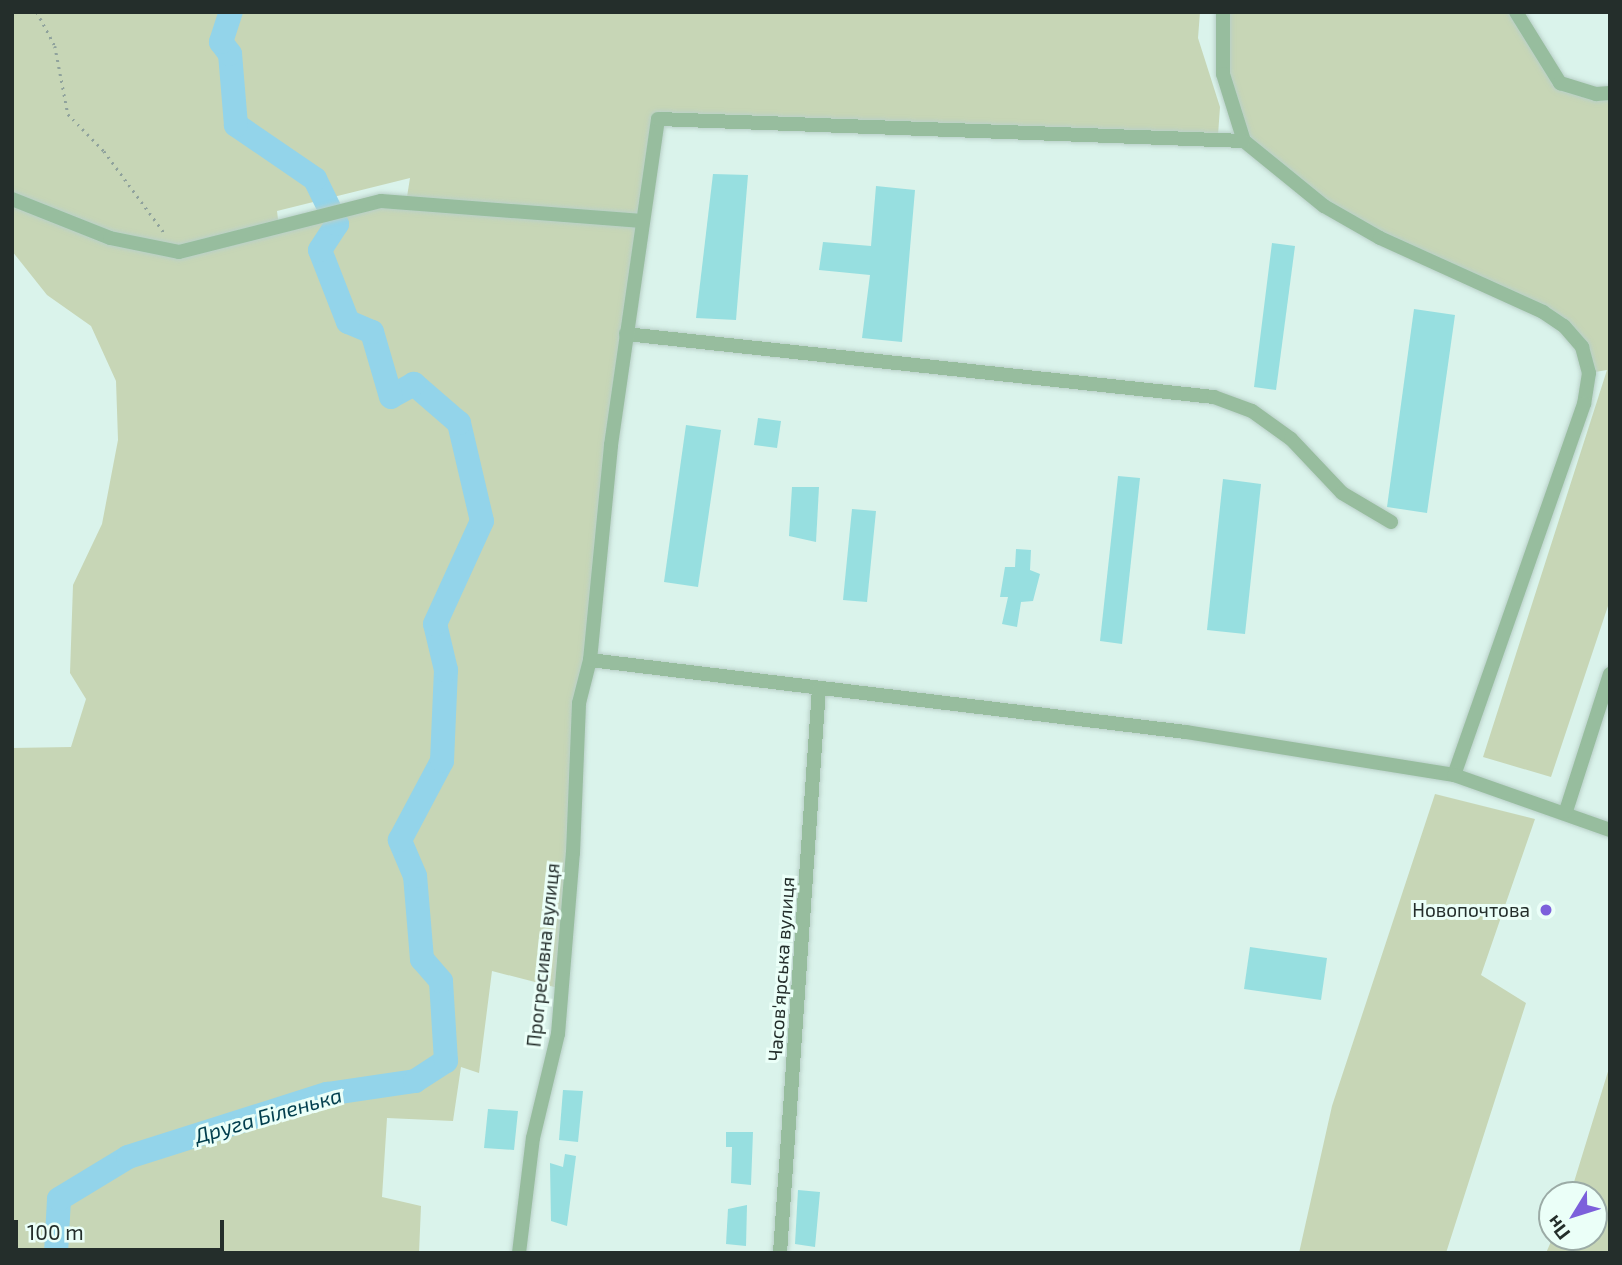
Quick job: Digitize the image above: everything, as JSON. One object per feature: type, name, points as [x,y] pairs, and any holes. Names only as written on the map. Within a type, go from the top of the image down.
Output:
[{"type":"street","points":[[1223,12],[1223,74],[1244,141],[1324,206],[1380,238],[1543,312],[1564,326],[1582,347],[1589,373],[1584,404],[1454,775]]},
{"type":"street","points":[[1516,12],[1560,83],[1596,94],[1610,93]]},
{"type":"street","name":"Прогресивна вулиця","points":[[519,1253],[533,1138],[558,1034],[573,853],[579,703],[590,660],[626,334],[658,119],[1244,141]]},
{"type":"street","points":[[12,199],[110,238],[178,252],[381,201],[642,221]]},
{"type":"street","points":[[626,334],[1214,397],[1252,411],[1291,439],[1342,494],[1391,522]]},
{"type":"street","points":[[590,660],[1186,732],[1454,775],[1566,811],[1610,830]]},
{"type":"street","points":[[1566,811],[1610,674]]},
{"type":"street","name":"Часов'ярська вулиця","points":[[780,1253],[819,688]]},
{"type":"path","points":[[37,12],[55,46],[68,114],[104,151],[178,252]]},
{"type":"green space","points":[[12,12],[1200,12],[1198,38],[1220,107],[1218,135],[658,119],[590,660],[562,989],[492,971],[479,1073],[461,1067],[453,1121],[387,1118],[382,1197],[421,1206],[419,1253],[12,1253],[12,748],[71,747],[86,699],[70,673],[73,585],[102,524],[118,440],[116,381],[91,326],[47,295],[12,251]],"holes":[[[410,178],[406,203],[279,227],[277,211]]]},
{"type":"green space","points":[[1223,12],[1516,12],[1560,83],[1610,93],[1610,600],[1551,777],[1483,757],[1607,370],[1589,373],[1564,326],[1380,238],[1244,141],[1223,74]]},
{"type":"green space","points":[[1435,794],[1535,819],[1481,975],[1526,1003],[1446,1253],[1299,1253],[1332,1106]]},
{"type":"green space","points":[[1610,1065],[1610,1253],[1546,1253],[1608,1251],[1608,1181],[1574,1181]]},
{"type":"building","points":[[713,174],[748,175],[736,320],[696,318]]},
{"type":"building","points":[[876,186],[915,190],[902,342],[862,338],[870,275],[819,270],[823,242],[871,246]]},
{"type":"building","points":[[1272,243],[1295,246],[1276,390],[1254,387]]},
{"type":"building","points":[[1414,309],[1455,315],[1427,513],[1387,507]]},
{"type":"building","points":[[758,418],[781,421],[777,448],[754,445]]},
{"type":"building","points":[[686,425],[721,430],[698,587],[664,582]]},
{"type":"building","points":[[1118,476],[1140,478],[1122,644],[1100,641]]},
{"type":"building","points":[[1223,479],[1261,484],[1245,634],[1207,630]]},
{"type":"building","points":[[792,487],[819,487],[816,542],[789,536]]},
{"type":"building","points":[[852,509],[876,511],[867,602],[843,600]]},
{"type":"building","points":[[1016,549],[1031,550],[1030,570],[1040,574],[1033,601],[1021,602],[1017,627],[1002,624],[1008,597],[1000,597],[1005,567],[1015,567]]},
{"type":"building","points":[[1250,947],[1327,958],[1321,1000],[1244,989]]},
{"type":"building","points":[[563,1090],[583,1091],[578,1142],[559,1140]]},
{"type":"building","points":[[488,1109],[518,1111],[514,1150],[484,1148]]},
{"type":"building","points":[[726,1132],[753,1132],[751,1185],[731,1183],[732,1147],[726,1147]]},
{"type":"building","points":[[565,1154],[576,1156],[567,1226],[551,1221],[550,1163],[563,1167]]},
{"type":"building","points":[[798,1190],[820,1192],[815,1247],[795,1244]]},
{"type":"building","points":[[747,1205],[746,1246],[726,1244],[728,1209]]},
{"type":"waterway","name":"Друга Біленька","points":[[56,1253],[59,1199],[128,1157],[327,1094],[415,1081],[446,1061],[441,981],[422,959],[415,876],[400,840],[442,761],[446,670],[435,624],[482,521],[459,423],[414,384],[391,397],[372,332],[348,322],[320,250],[337,224],[315,179],[236,125],[230,54],[221,42],[231,12]]},
{"type":"place","name":"Новопочтова","points":[[1546,910]]}]
